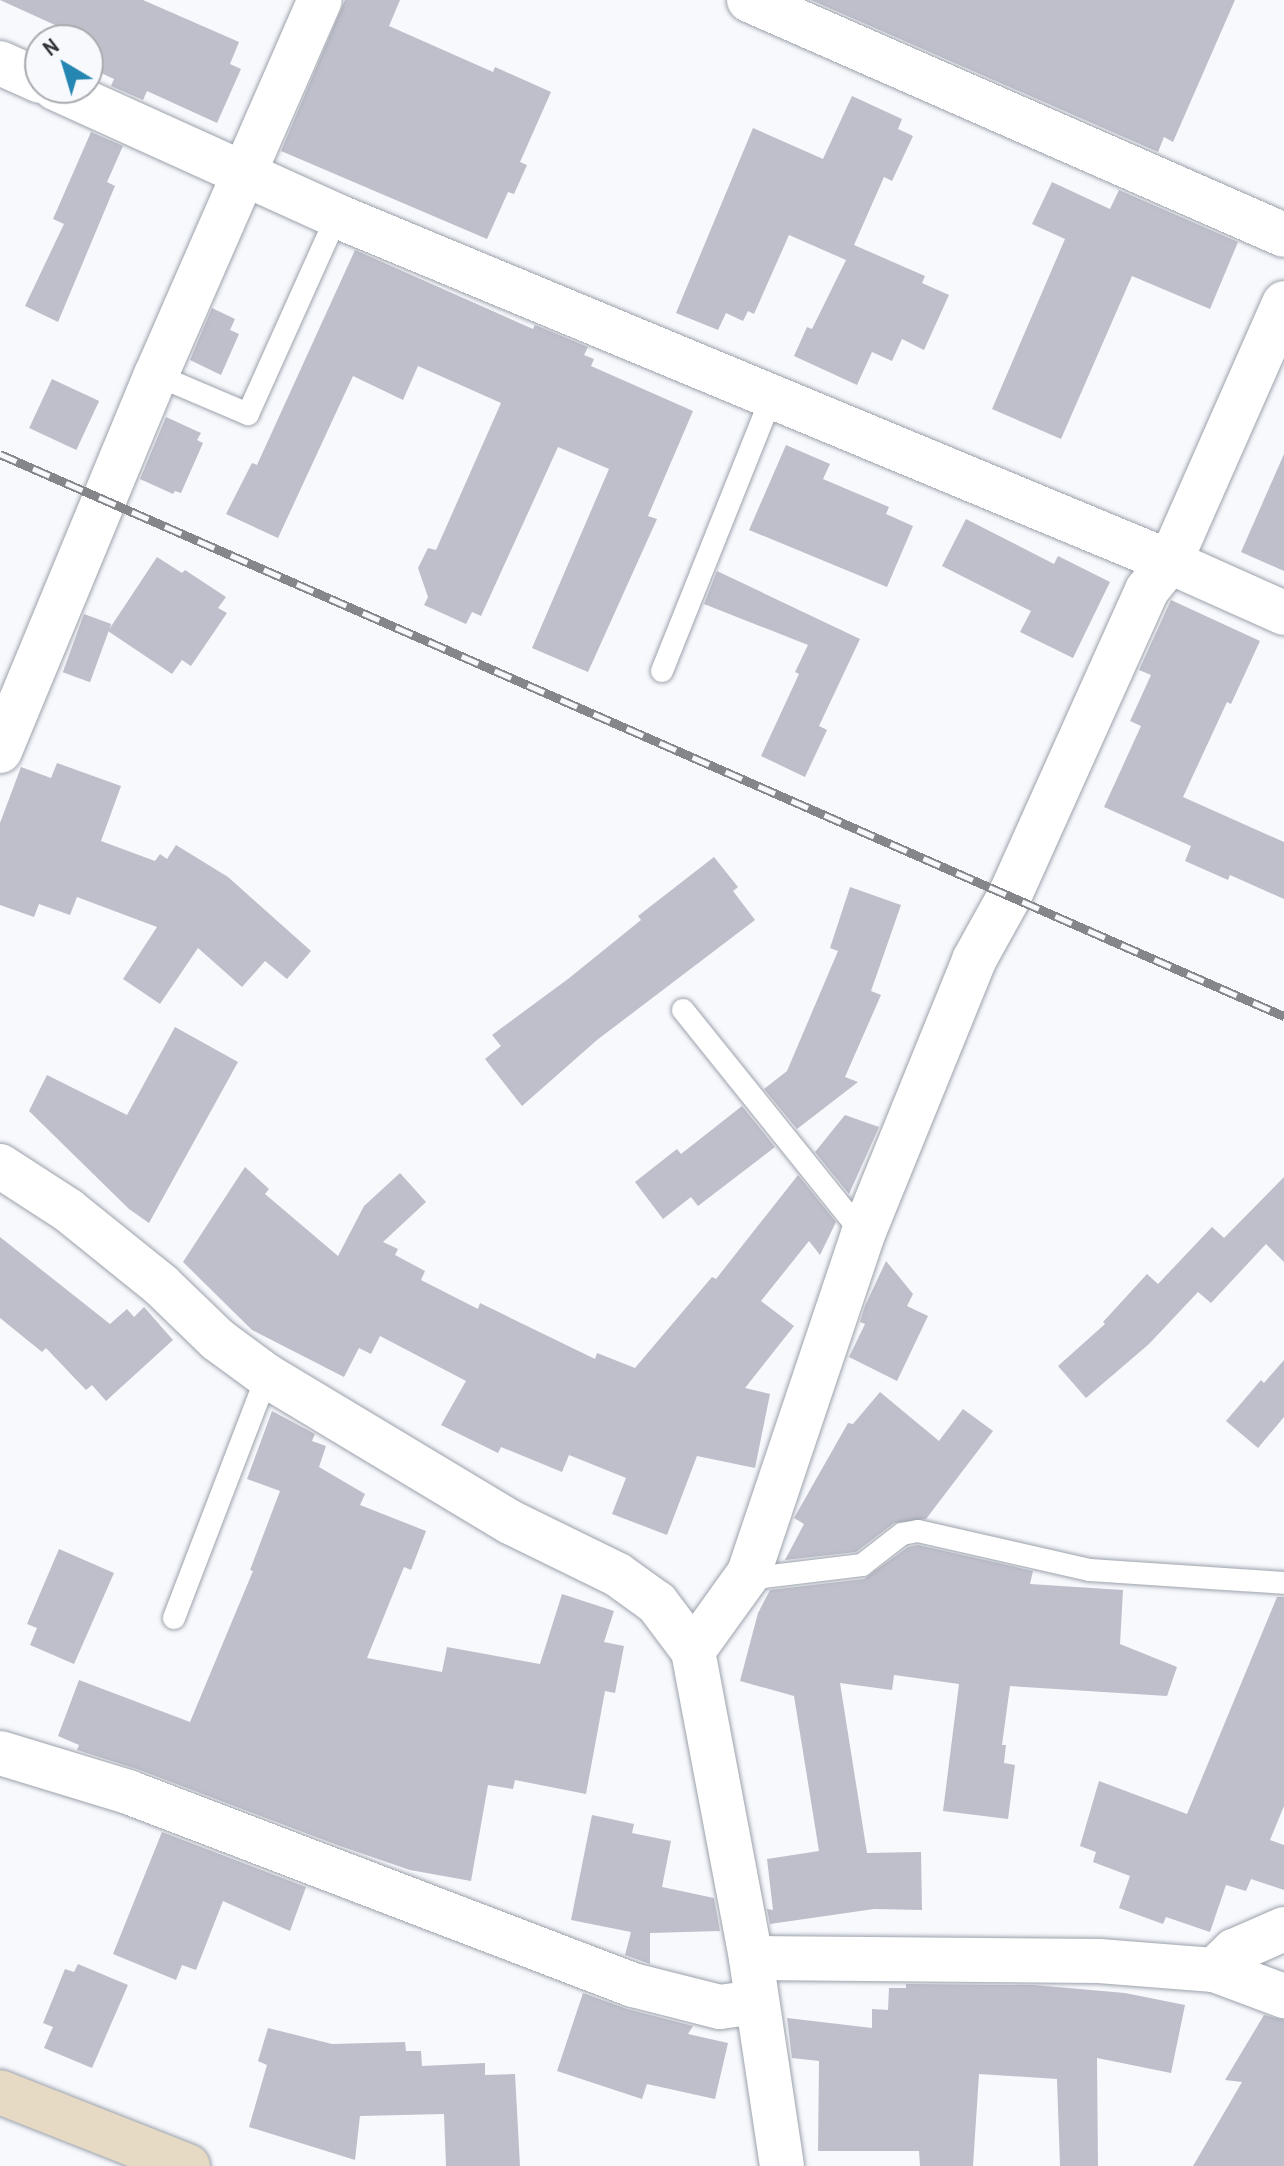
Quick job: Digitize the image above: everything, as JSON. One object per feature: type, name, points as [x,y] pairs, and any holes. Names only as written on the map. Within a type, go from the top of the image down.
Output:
[{"type":"main road","points":[[0,2092],[116,2152],[188,2166]]},
{"type":"street","points":[[0,751],[156,375],[320,0]]},
{"type":"street","points":[[749,0],[1284,235]]},
{"type":"street","points":[[0,63],[24,74]]},
{"type":"street","points":[[89,104],[337,216],[1170,562],[1284,613]]},
{"type":"street","points":[[693,1651],[749,1573],[863,1234],[974,960],[1010,895],[1147,590],[1170,562],[1284,303]]},
{"type":"street","points":[[0,1166],[68,1210],[161,1285],[218,1340],[267,1376],[510,1522],[618,1575],[657,1603],[693,1651],[751,1958],[755,2002],[782,2166]]},
{"type":"street","points":[[0,1753],[128,1792],[633,1985],[720,2007],[755,2002]]},
{"type":"street","points":[[1214,1970],[1234,1951],[1284,1929]]},
{"type":"street","points":[[751,1958],[1099,1961],[1214,1970],[1284,1996]]},
{"type":"lane","points":[[156,375],[248,414],[337,216]]},
{"type":"lane","points":[[662,671],[771,398]]},
{"type":"lane","points":[[683,1010],[863,1234]]},
{"type":"lane","points":[[174,1618],[267,1376]]},
{"type":"lane","points":[[749,1573],[763,1577],[862,1565],[902,1534],[918,1531],[1090,1570],[1284,1583]]},
{"type":"building","points":[[0,0],[143,0],[239,42],[230,64],[241,69],[217,123],[147,91],[143,100],[111,86],[114,79],[104,74],[104,24],[53,24]]},
{"type":"building","points":[[345,0],[400,0],[389,26],[493,72],[495,67],[551,92],[520,162],[527,165],[514,194],[508,192],[487,239],[281,151]]},
{"type":"building","points":[[811,0],[1235,0],[1173,142],[1164,137],[1158,152]]},
{"type":"building","points":[[852,96],[902,119],[898,129],[913,136],[892,181],[884,177],[854,245],[925,276],[922,283],[949,295],[924,350],[902,339],[892,361],[872,352],[857,385],[794,356],[807,327],[812,329],[846,260],[789,235],[754,314],[748,311],[743,321],[726,313],[718,330],[676,313],[753,128],[823,159]]},
{"type":"building","points":[[91,132],[123,146],[107,182],[115,186],[58,322],[25,306],[64,224],[53,219]]},
{"type":"building","points":[[1052,182],[1110,209],[1119,190],[1238,242],[1210,309],[1132,276],[1061,439],[992,409],[1065,239],[1032,224]]},
{"type":"building","points":[[355,250],[533,329],[535,325],[588,347],[584,355],[594,359],[591,366],[693,411],[648,516],[657,519],[588,672],[532,648],[609,469],[558,447],[481,616],[472,612],[466,624],[424,605],[428,597],[418,568],[428,548],[436,550],[501,403],[418,366],[403,400],[353,376],[278,538],[226,514],[252,463],[257,465]]},
{"type":"building","points":[[212,308],[235,319],[230,330],[239,334],[221,375],[190,360]]},
{"type":"building","points":[[52,379],[99,401],[76,450],[29,428]]},
{"type":"building","points":[[166,417],[201,433],[197,440],[203,443],[181,493],[175,491],[173,494],[140,479]]},
{"type":"building","points":[[786,445],[830,464],[823,479],[889,507],[886,514],[913,526],[887,587],[749,530]]},
{"type":"building","points":[[1284,454],[1284,571],[1241,552]]},
{"type":"building","points":[[966,519],[1054,564],[1058,556],[1110,582],[1073,658],[1020,632],[1031,611],[942,566]]},
{"type":"building","points":[[157,557],[182,573],[185,570],[226,597],[218,608],[227,613],[191,666],[182,660],[172,674],[108,631]]},
{"type":"building","points":[[717,571],[860,639],[819,726],[827,730],[805,777],[761,756],[799,674],[795,672],[808,645],[704,604]]},
{"type":"building","points":[[1171,600],[1260,641],[1231,704],[1227,702],[1183,797],[1284,842],[1284,899],[1230,875],[1228,880],[1185,861],[1191,846],[1104,807],[1141,726],[1130,721],[1151,675],[1139,670]]},
{"type":"building","points":[[84,614],[111,624],[90,682],[63,672]]},
{"type":"building","points":[[57,763],[121,786],[101,841],[155,861],[160,854],[167,859],[176,845],[228,877],[311,951],[287,979],[265,961],[242,987],[198,948],[160,1004],[123,979],[157,927],[77,897],[70,915],[39,904],[34,917],[0,905],[0,823],[21,767],[51,778]]},
{"type":"building","points":[[714,857],[738,887],[733,891],[755,920],[597,1040],[522,1106],[485,1059],[501,1046],[492,1035],[568,979],[641,920],[638,916]]},
{"type":"building","points":[[850,887],[901,905],[871,991],[881,995],[845,1077],[858,1082],[797,1129],[764,1089],[787,1071],[838,951],[830,948]]},
{"type":"building","points":[[175,1027],[238,1062],[149,1223],[129,1209],[29,1111],[47,1075],[127,1115]]},
{"type":"building","points":[[742,1106],[775,1147],[698,1206],[691,1197],[663,1219],[635,1182],[677,1149],[681,1154]]},
{"type":"building","points":[[845,1115],[879,1127],[849,1194],[815,1152]]},
{"type":"building","points":[[245,1167],[269,1189],[265,1194],[338,1256],[364,1206],[400,1173],[426,1202],[383,1242],[398,1249],[395,1255],[425,1271],[421,1280],[478,1309],[480,1303],[595,1359],[597,1353],[635,1368],[712,1277],[716,1279],[798,1175],[836,1222],[820,1255],[809,1241],[761,1301],[794,1326],[745,1388],[770,1394],[755,1468],[697,1456],[667,1535],[612,1514],[626,1478],[569,1455],[562,1472],[501,1447],[498,1453],[441,1425],[466,1381],[380,1336],[371,1354],[359,1348],[344,1377],[252,1330],[183,1262]]},
{"type":"building","points":[[1284,1177],[1284,1262],[1266,1244],[1211,1303],[1198,1292],[1149,1344],[1086,1398],[1058,1366],[1105,1324],[1103,1322],[1147,1274],[1158,1284],[1212,1227],[1224,1238]]},
{"type":"building","points":[[0,1237],[110,1324],[127,1309],[134,1317],[144,1307],[173,1340],[106,1401],[92,1385],[86,1390],[46,1348],[42,1352],[0,1318]]},
{"type":"building","points":[[886,1261],[913,1294],[907,1306],[928,1316],[897,1381],[849,1357],[865,1324],[860,1322],[865,1306]]},
{"type":"building","points":[[1284,1360],[1284,1417],[1258,1448],[1226,1421],[1261,1380],[1264,1383]]},
{"type":"building","points":[[880,1392],[939,1441],[963,1409],[993,1431],[926,1519],[894,1523],[856,1552],[785,1560],[804,1524],[794,1518],[848,1423],[853,1424]]},
{"type":"building","points":[[272,1411],[315,1434],[312,1441],[326,1446],[319,1467],[365,1494],[360,1505],[426,1531],[411,1570],[404,1567],[367,1658],[442,1672],[447,1647],[540,1664],[562,1594],[614,1611],[604,1642],[624,1646],[615,1693],[605,1691],[586,1794],[515,1780],[513,1789],[488,1785],[471,1881],[410,1870],[340,1846],[137,1769],[77,1750],[79,1745],[58,1736],[79,1680],[190,1722],[253,1571],[250,1570],[280,1491],[247,1479]]},
{"type":"building","points":[[918,1545],[1033,1571],[1030,1584],[1123,1590],[1120,1644],[1177,1667],[1167,1696],[1010,1686],[1002,1745],[1006,1745],[1004,1763],[1015,1765],[1008,1819],[943,1811],[959,1684],[894,1675],[892,1690],[840,1683],[867,1853],[921,1852],[922,1910],[874,1909],[770,1924],[767,1909],[773,1910],[767,1859],[819,1851],[794,1696],[740,1681],[758,1613],[770,1590],[864,1579],[908,1547]]},
{"type":"building","points":[[59,1549],[114,1573],[74,1664],[30,1645],[37,1628],[27,1624]]},
{"type":"building","points":[[1277,1597],[1284,1597],[1284,1806],[1270,1840],[1284,1845],[1284,1890],[1251,1879],[1246,1891],[1226,1885],[1210,1932],[1166,1917],[1163,1924],[1119,1908],[1130,1876],[1093,1862],[1096,1852],[1080,1846],[1099,1781],[1187,1814]]},
{"type":"building","points":[[592,1815],[634,1824],[632,1833],[671,1841],[662,1887],[714,1898],[720,1931],[650,1933],[650,1964],[625,1955],[631,1932],[571,1920]]},
{"type":"building","points":[[162,1832],[306,1887],[290,1931],[223,1901],[196,1970],[182,1965],[176,1980],[113,1954]]},
{"type":"building","points":[[78,1964],[128,1985],[92,2068],[44,2048],[53,2027],[43,2023],[65,1969],[74,1972]]},
{"type":"building","points":[[906,1984],[1034,1985],[1125,1993],[1185,2005],[1171,2073],[1097,2058],[1098,2166],[1060,2166],[1057,2079],[979,2074],[973,2166],[920,2166],[919,2151],[818,2151],[819,2061],[792,2058],[787,2018],[872,2028],[872,2009],[888,2010],[889,1988],[906,1988]]},
{"type":"building","points":[[583,1993],[627,2009],[693,2026],[688,2034],[728,2043],[715,2099],[647,2084],[642,2099],[557,2071]]},
{"type":"building","points":[[1264,2015],[1284,2020],[1284,2166],[1193,2166],[1242,2082],[1225,2080]]},
{"type":"building","points":[[268,2028],[332,2044],[405,2042],[406,2051],[421,2051],[422,2066],[485,2063],[485,2075],[515,2074],[520,2166],[446,2166],[444,2114],[360,2116],[355,2160],[249,2127],[267,2065],[258,2061]]},
{"type":"railway","points":[[0,454],[1284,1016]]}]
